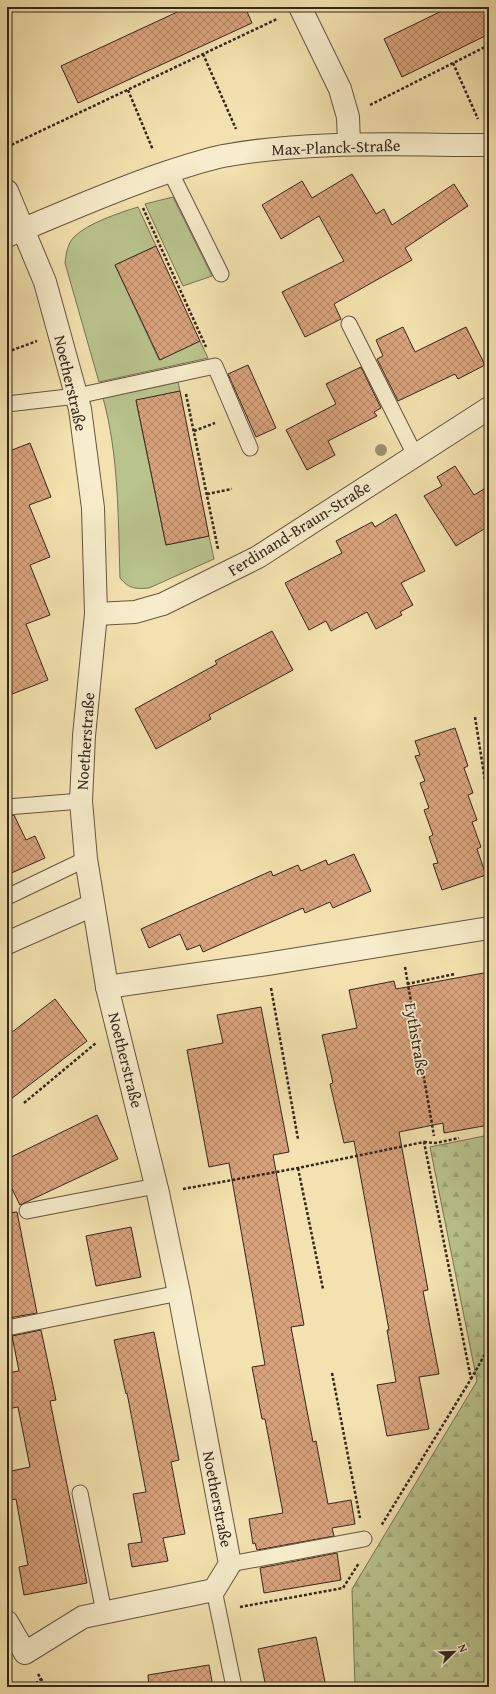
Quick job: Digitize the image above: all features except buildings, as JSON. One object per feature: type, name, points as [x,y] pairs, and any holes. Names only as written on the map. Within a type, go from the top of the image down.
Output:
[{"type":"street","points":[[300,7],[340,89],[348,117],[349,144]]},
{"type":"street","name":"Max-Planck-Straße","points":[[15,232],[132,184],[166,172],[222,156],[305,146],[349,144],[489,146]]},
{"type":"street","name":"Noetherstraße","points":[[7,191],[15,232],[45,282],[80,409],[93,508],[96,614],[84,736],[82,801],[86,859],[107,987],[157,1189],[180,1293],[230,1564],[216,1600]]},
{"type":"street","name":"Ferdinand-Braun-Straße","points":[[96,614],[135,612],[163,604],[258,557],[489,408]]},
{"type":"street","points":[[7,943],[93,906]]},
{"type":"street","points":[[107,987],[267,964],[489,928]]},
{"type":"street","points":[[7,1622],[25,1653],[83,1617],[104,1612],[216,1600]]},
{"type":"lane","points":[[166,172],[221,274]]},
{"type":"lane","points":[[349,324],[415,455]]},
{"type":"lane","points":[[7,404],[77,396],[215,366],[250,448]]},
{"type":"lane","points":[[7,807],[82,801]]},
{"type":"lane","points":[[7,897],[86,859]]},
{"type":"lane","points":[[27,1211],[157,1189]]},
{"type":"lane","points":[[7,1328],[180,1293]]},
{"type":"lane","points":[[80,1493],[104,1612]]},
{"type":"lane","points":[[230,1564],[365,1545]]},
{"type":"lane","points":[[216,1600],[234,1687]]},
{"type":"path","points":[[7,147],[300,7]]},
{"type":"path","points":[[348,117],[489,45]]},
{"type":"path","points":[[203,54],[246,153]]},
{"type":"path","points":[[454,63],[480,124]]},
{"type":"path","points":[[128,90],[166,172]]},
{"type":"path","points":[[132,184],[215,366]]},
{"type":"path","points":[[7,352],[59,333]]},
{"type":"path","points":[[182,373],[223,575]]},
{"type":"path","points":[[207,494],[232,489]]},
{"type":"path","points":[[475,717],[489,806]]},
{"type":"path","name":"Eythstraße","points":[[400,942],[434,1136]]},
{"type":"path","points":[[267,964],[298,1139]]},
{"type":"path","points":[[408,984],[455,974]]},
{"type":"path","points":[[24,1103],[117,1026]]},
{"type":"path","points":[[157,1189],[298,1168],[424,1142],[436,1143],[459,1138]]},
{"type":"path","points":[[424,1142],[471,1379]]},
{"type":"path","points":[[298,1168],[323,1288]]},
{"type":"path","points":[[216,1600],[343,1588],[365,1545],[471,1379],[489,1347]]},
{"type":"path","points":[[332,1373],[365,1545]]},
{"type":"path","points":[[32,1687],[41,1679]]},
{"type":"green space","points":[[173,197],[212,276],[183,286],[145,204]]},
{"type":"green space","points":[[138,207],[156,246],[115,265],[159,360],[200,341],[208,358],[99,382],[65,263],[66,253],[68,246],[74,237],[87,227],[104,219]]},
{"type":"green space","points":[[178,382],[180,391],[136,401],[166,545],[209,536],[214,559],[149,588],[133,588],[120,578],[115,465],[103,398]]},
{"type":"green space","points":[[489,1135],[489,1687],[355,1687],[352,1589],[477,1381],[430,1147]]}]
